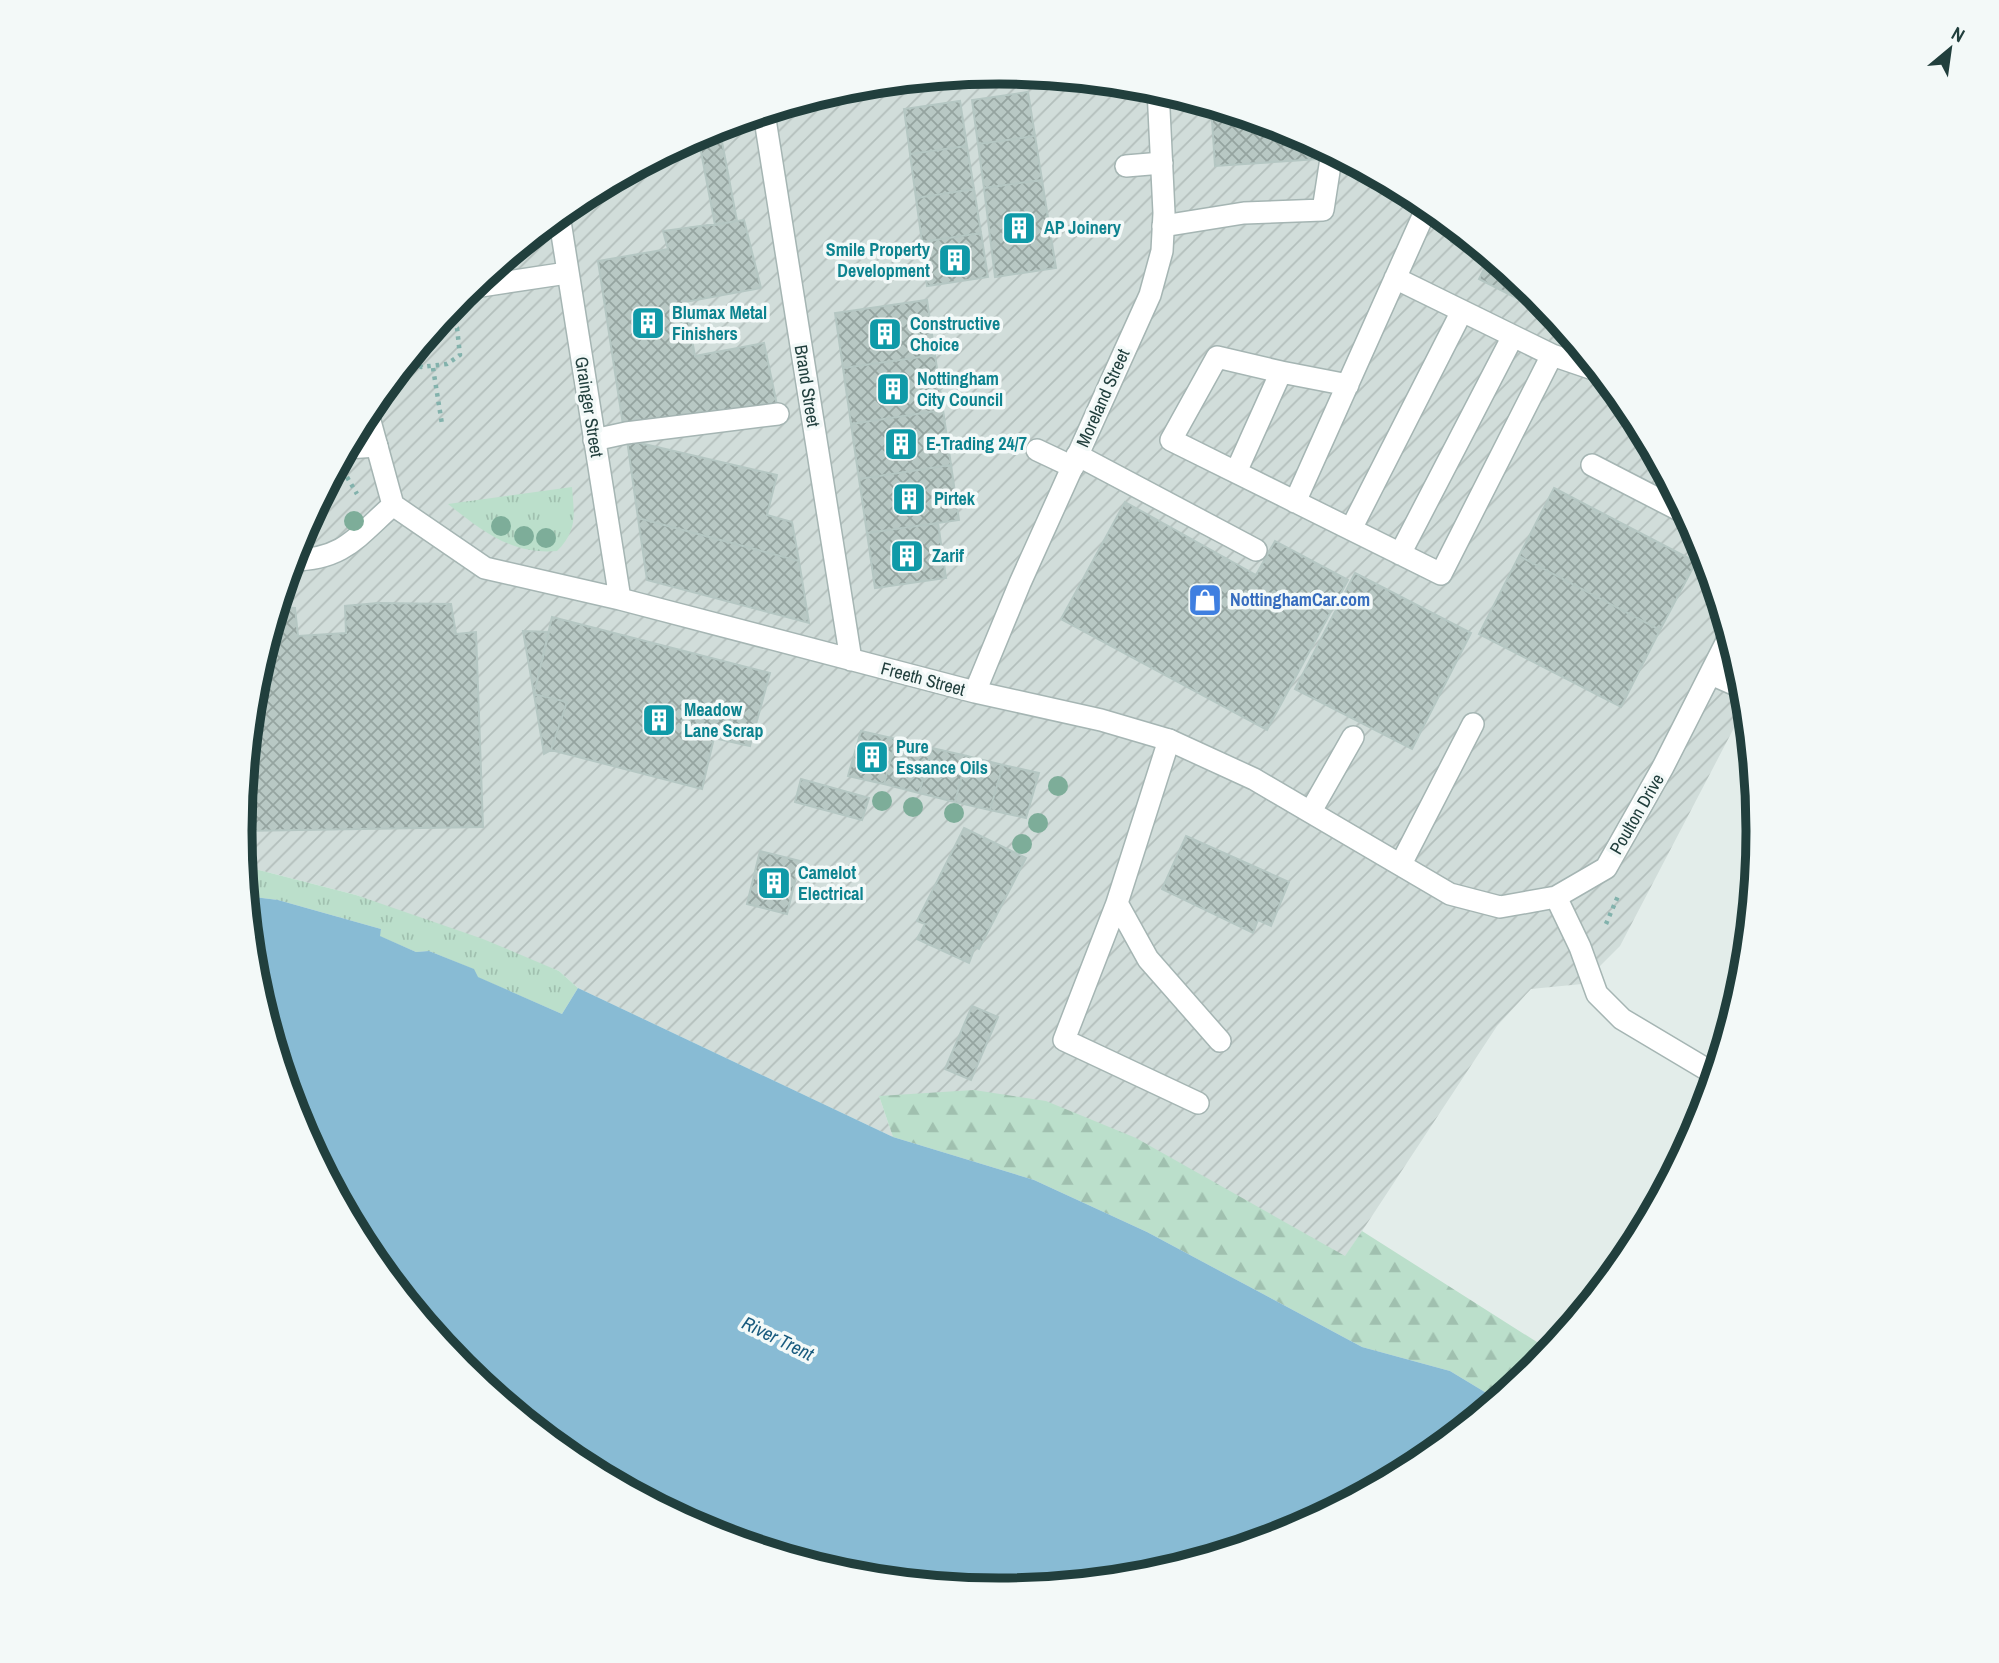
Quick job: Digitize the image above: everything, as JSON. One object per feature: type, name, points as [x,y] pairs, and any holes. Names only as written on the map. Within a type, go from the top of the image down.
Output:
[{"type":"street","name":"Moreland Street","points":[[975,692],[1020,583],[1150,295],[1163,251],[1159,101]]},
{"type":"street","name":"Brand Street","points":[[765,122],[851,660]]},
{"type":"street","points":[[1163,226],[1244,213],[1323,210],[1331,161]]},
{"type":"street","points":[[1126,166],[1162,163]]},
{"type":"street","points":[[1295,502],[1423,216]]},
{"type":"street","name":"Grainger Street","points":[[561,226],[620,599]]},
{"type":"street","points":[[491,285],[567,273]]},
{"type":"street","points":[[1395,278],[1552,355],[1585,366]]},
{"type":"street","points":[[1351,529],[1462,311]]},
{"type":"street","points":[[1400,554],[1513,336]]},
{"type":"street","points":[[1348,385],[1217,357],[1171,440],[1441,574],[1552,355]]},
{"type":"street","points":[[1236,472],[1281,372]]},
{"type":"street","points":[[594,440],[626,433],[778,414]]},
{"type":"street","points":[[303,560],[319,560],[342,550],[393,505],[372,426]]},
{"type":"street","points":[[354,455],[377,446]]},
{"type":"street","points":[[1037,450],[1075,461],[1256,550]]},
{"type":"street","points":[[1592,465],[1673,507]]},
{"type":"street","name":"Freeth Street","points":[[393,505],[485,568],[620,599],[975,692],[1101,720],[1169,740],[1254,779],[1450,894],[1500,907],[1556,897]]},
{"type":"street","name":"Poulton Drive","points":[[1556,897],[1606,867],[1663,767],[1724,647]]},
{"type":"street","points":[[1711,674],[1732,683]]},
{"type":"street","points":[[1401,864],[1473,724]]},
{"type":"street","points":[[1311,811],[1353,737]]},
{"type":"street","points":[[1169,740],[1117,903],[1064,1040],[1198,1103]]},
{"type":"street","points":[[1556,897],[1580,947],[1597,994],[1622,1019],[1708,1070]]},
{"type":"street","points":[[1117,903],[1148,959],[1220,1041]]},
{"type":"path","points":[[420,360],[421,367],[433,368],[460,355],[457,328],[452,323]]},
{"type":"path","points":[[433,368],[442,424]]},
{"type":"path","points":[[348,466],[357,494],[356,508]]},
{"type":"shaded area","points":[[1000,84],[1048,86],[1097,90],[1193,109],[1286,141],[1330,161],[1373,184],[1455,238],[1492,269],[1562,339],[1593,376],[1647,458],[1690,545],[1707,591],[1722,638],[1739,719],[1620,946],[1582,984],[1531,989],[1497,1026],[1345,1257],[879,1096],[893,1137],[578,988],[559,971],[356,895],[254,869],[254,783],[266,686],[292,591],[329,501],[378,416],[406,376],[471,303],[544,238],[584,210],[669,161],[713,141],[806,109],[902,90]]},
{"type":"green space","points":[[572,487],[572,529],[557,551],[526,549],[498,539],[448,504]]},
{"type":"green space","points":[[254,869],[356,895],[483,939],[559,971],[578,988],[562,1014],[477,977],[473,969],[429,951],[416,952],[379,936],[381,929],[278,900],[255,897]]},
{"type":"green space","points":[[974,1090],[1046,1101],[1136,1138],[1345,1256],[1362,1231],[1542,1345],[1490,1395],[1450,1371],[1362,1347],[1147,1232],[1034,1180],[893,1137],[879,1096]]},
{"type":"water","name":"River Trent","points":[[255,897],[278,900],[381,929],[380,936],[416,952],[429,951],[474,969],[478,977],[562,1014],[578,988],[893,1137],[1034,1180],[1147,1232],[1362,1347],[1450,1371],[1490,1395],[1415,1453],[1330,1502],[1286,1522],[1193,1554],[1145,1565],[1097,1573],[1000,1579],[902,1573],[806,1554],[713,1522],[626,1479],[544,1425],[471,1360],[406,1287],[352,1205],[309,1118],[277,1025],[266,977]]},
{"type":"building","points":[[1028,92],[1035,136],[978,144],[972,100]]},
{"type":"building","points":[[960,101],[967,146],[910,154],[904,109]]},
{"type":"building","points":[[1212,115],[1286,141],[1318,155],[1318,159],[1215,166]]},
{"type":"building","points":[[1035,136],[1042,180],[984,188],[978,144]]},
{"type":"building","points":[[721,138],[737,221],[715,225],[700,147]]},
{"type":"building","points":[[967,146],[974,189],[916,198],[910,154]]},
{"type":"building","name":"AP Joinery","points":[[1042,180],[1056,268],[995,277],[984,188]]},
{"type":"building","points":[[974,189],[981,233],[922,242],[916,198]]},
{"type":"building","name":"Blumax Metal Finishers","points":[[744,220],[761,288],[685,302],[695,356],[764,343],[777,405],[623,425],[598,261],[668,249],[663,231]]},
{"type":"building","name":"Smile Property Development","points":[[981,233],[988,277],[927,286],[922,242]]},
{"type":"building","points":[[1454,237],[1474,254],[1451,242]]},
{"type":"building","points":[[1486,264],[1529,305],[1479,279]]},
{"type":"building","name":"Constructive Choice","points":[[927,300],[935,355],[843,368],[835,313]]},
{"type":"building","name":"Nottingham City Council","points":[[935,355],[943,410],[851,424],[843,368]]},
{"type":"building","name":"E-Trading 24/7","points":[[943,410],[951,465],[859,479],[851,424]]},
{"type":"building","points":[[627,440],[777,475],[767,515],[792,522],[799,561],[638,518]]},
{"type":"building","name":"Pirtek","points":[[951,465],[959,520],[867,533],[859,479]]},
{"type":"building","points":[[1554,488],[1696,562],[1660,630],[1519,556]]},
{"type":"building","name":"NottinghamCar.com","points":[[1125,502],[1256,575],[1275,541],[1348,580],[1267,730],[1061,619]]},
{"type":"building","points":[[638,518],[799,561],[809,623],[647,580]]},
{"type":"building","name":"Zarif","points":[[938,523],[946,578],[875,588],[867,533]]},
{"type":"building","points":[[1519,556],[1660,630],[1621,707],[1479,634]]},
{"type":"building","points":[[1355,573],[1471,633],[1412,749],[1295,689]]},
{"type":"building","points":[[378,603],[451,604],[456,634],[476,632],[483,827],[252,831],[258,734],[266,686],[287,608],[295,608],[298,636],[346,633],[345,606]]},
{"type":"building","name":"Meadow Lane Scrap","points":[[552,617],[770,673],[750,746],[714,738],[702,789],[551,750],[567,702],[534,694]]},
{"type":"building","points":[[523,631],[549,632],[534,694]]},
{"type":"building","points":[[534,694],[567,702],[551,750],[544,754]]},
{"type":"building","name":"Pure Essance Oils","points":[[861,731],[896,739],[884,784],[848,776]]},
{"type":"building","points":[[896,739],[932,748],[919,793],[884,784]]},
{"type":"building","points":[[932,748],[967,756],[955,802],[919,793]]},
{"type":"building","points":[[967,756],[1003,765],[990,810],[955,802]]},
{"type":"building","points":[[1003,765],[1039,773],[1026,818],[990,810]]},
{"type":"building","points":[[801,779],[869,798],[862,820],[795,802]]},
{"type":"building","points":[[964,828],[1026,858],[979,949],[975,947],[969,963],[917,939],[925,924],[917,921]]},
{"type":"building","points":[[1186,836],[1289,882],[1271,926],[1258,920],[1253,933],[1162,889]]},
{"type":"building","name":"Camelot Electrical","points":[[760,851],[800,861],[787,914],[747,904]]},
{"type":"building","points":[[972,1006],[998,1017],[971,1080],[945,1069]]},
{"type":"place","name":"AP Joinery","points":[[1019,228]]},
{"type":"place","name":"Smile Property Development","points":[[955,260]]},
{"type":"place","name":"Blumax Metal Finishers","points":[[648,323]]},
{"type":"place","name":"Constructive Choice","points":[[885,334]]},
{"type":"place","name":"Nottingham City Council","points":[[893,389]]},
{"type":"place","name":"E-Trading 24/7","points":[[901,444]]},
{"type":"place","name":"Pirtek","points":[[909,499]]},
{"type":"place","name":"Zarif","points":[[907,556]]},
{"type":"place","name":"NottinghamCar.com","points":[[1205,600]]},
{"type":"place","name":"Meadow Lane Scrap","points":[[659,720]]},
{"type":"place","name":"Pure Essance Oils","points":[[872,757]]},
{"type":"place","name":"Camelot Electrical","points":[[774,883]]}]
